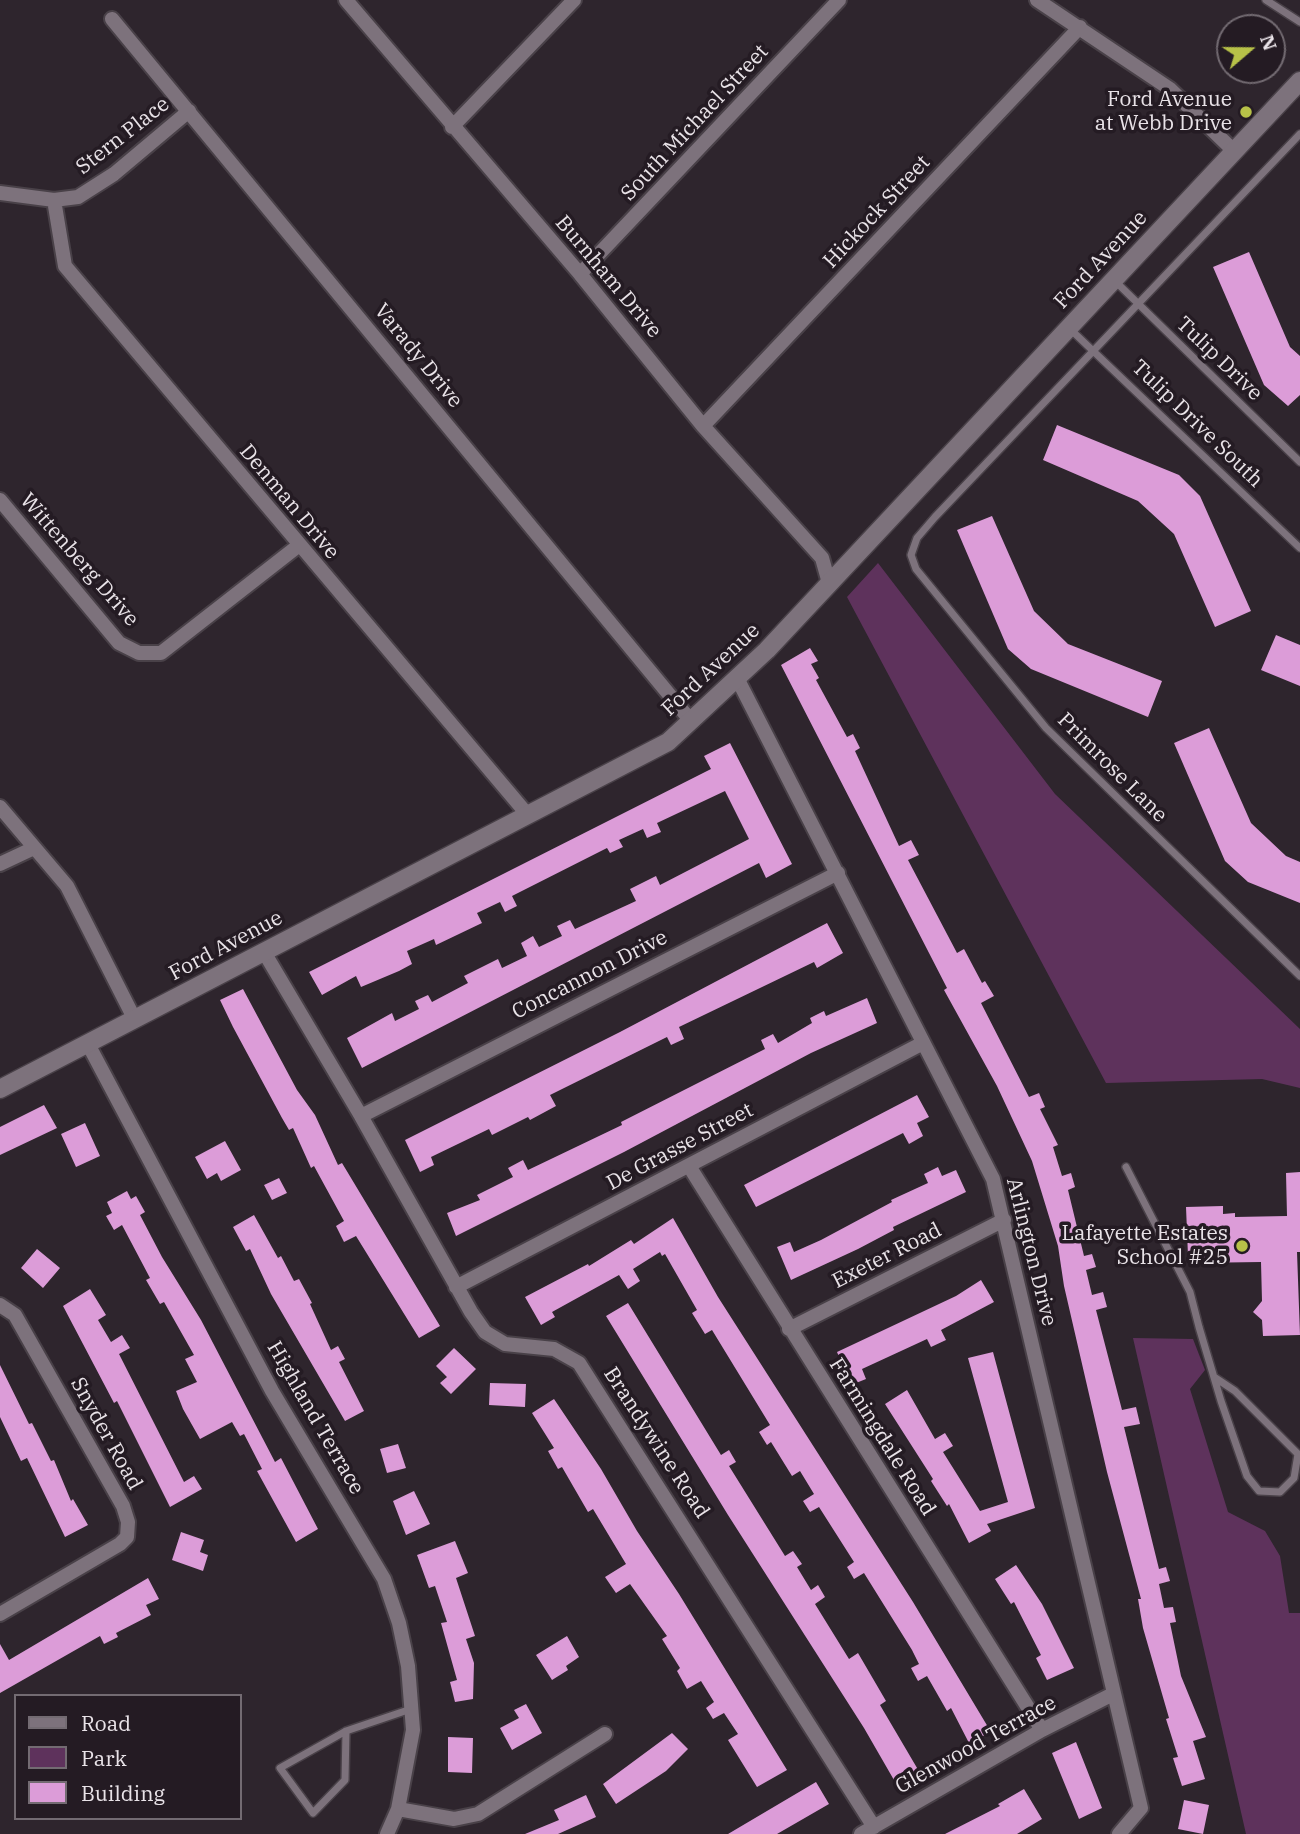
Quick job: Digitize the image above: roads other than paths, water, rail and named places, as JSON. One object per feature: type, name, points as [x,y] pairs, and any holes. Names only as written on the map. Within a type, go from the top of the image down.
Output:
[{"type":"street","name":"Burnham Drive","points":[[346,0],[580,274],[703,426],[822,558],[829,583]]},
{"type":"street","points":[[452,127],[574,0]]},
{"type":"street","name":"South Michael Street","points":[[580,274],[839,0]]},
{"type":"street","points":[[1037,0],[1170,89],[1234,151]]},
{"type":"street","name":"Varady Drive","points":[[112,19],[691,721]]},
{"type":"street","name":"Hickock Street","points":[[703,426],[1080,27]]},
{"type":"street","name":"Ford Avenue","points":[[0,1089],[668,742],[767,650],[1300,81]]},
{"type":"street","name":"Stern Place","points":[[0,193],[54,200],[78,197],[114,174],[189,111]]},
{"type":"street","name":"Denman Drive","points":[[54,200],[65,266],[527,814]]},
{"type":"street","name":"Wittenberg Drive","points":[[0,500],[120,643],[139,653],[161,653],[298,545]]},
{"type":"street","name":"Arlington Drive","points":[[737,678],[993,1180],[1141,1808],[1119,1834]]},
{"type":"street","points":[[0,807],[67,886],[135,1020]]},
{"type":"street","points":[[0,864],[34,848]]},
{"type":"street","name":"Concannon Drive","points":[[361,1116],[838,873]]},
{"type":"street","name":"Brandywine Road","points":[[264,952],[361,1116],[456,1287],[485,1332],[505,1344],[554,1349],[579,1363],[868,1830]]},
{"type":"street","name":"De Grasse Street","points":[[456,1287],[923,1043]]},
{"type":"street","name":"Highland Terrace","points":[[88,1044],[272,1391],[384,1579],[401,1633],[413,1730],[398,1809],[387,1834]]},
{"type":"street","name":"Farmingdale Road","points":[[689,1166],[1042,1730]]},
{"type":"street","name":"Exeter Road","points":[[789,1329],[1004,1220]]},
{"type":"street","name":"Snyder Road","points":[[0,1305],[15,1315],[123,1506],[128,1522],[127,1537],[120,1544],[0,1614]]},
{"type":"street","name":"Glenwood Terrace","points":[[868,1830],[1042,1730],[1113,1694]]},
{"type":"street","points":[[398,1809],[454,1819],[478,1814],[606,1734]]},
{"type":"lane","points":[[1266,0],[1300,22]]},
{"type":"lane","points":[[1095,350],[1300,134]]},
{"type":"lane","name":"Tulip Drive","points":[[1114,280],[1300,462]]},
{"type":"lane","name":"Tulip Drive South","points":[[1069,327],[1300,548]]},
{"type":"lane","name":"Primrose Lane","points":[[1095,350],[917,538],[911,555],[916,569],[1046,728],[1300,976]]},
{"type":"lane","points":[[1126,1167],[1190,1292],[1214,1377],[1247,1476],[1259,1492],[1280,1492],[1294,1478],[1298,1454],[1235,1391],[1214,1377]]},
{"type":"lane","points":[[346,1731],[345,1780],[313,1813],[280,1768],[346,1731],[411,1709]]},
{"type":"place","name":"Ford Avenue at Webb Drive","points":[[1246,112]]},
{"type":"place","name":"Lafayette Estates School #25","points":[[1242,1246]]}]
